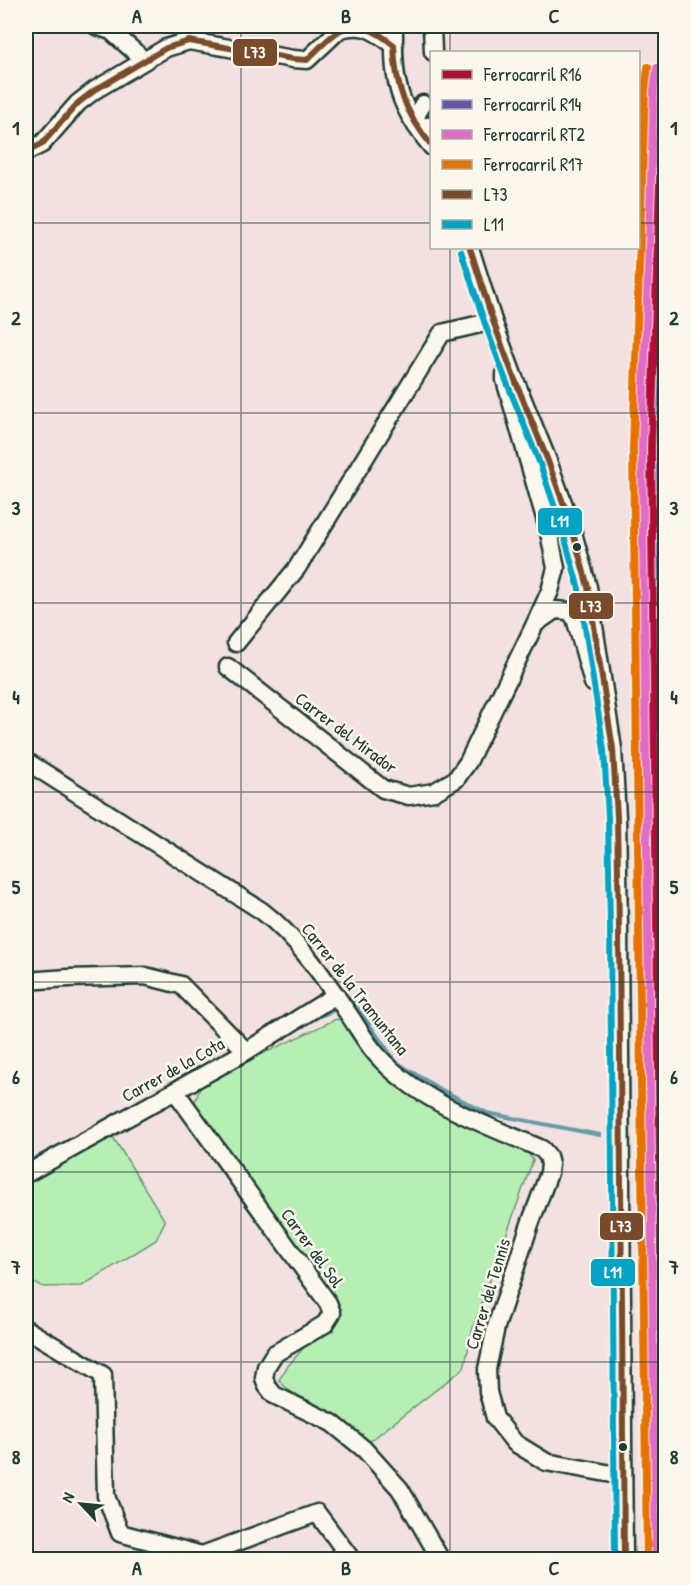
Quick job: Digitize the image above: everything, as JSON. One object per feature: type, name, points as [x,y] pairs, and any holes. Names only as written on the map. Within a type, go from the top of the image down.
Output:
[{"type":"street","points":[[96,26],[111,31],[144,60]]},
{"type":"street","points":[[26,152],[42,144],[78,103],[95,90],[166,48],[189,40],[307,60],[341,27],[351,26],[371,29],[394,45]]},
{"type":"street","points":[[394,26],[397,84],[418,130],[430,145]]},
{"type":"street","points":[[432,26],[434,51]]},
{"type":"street","points":[[401,97],[417,105],[427,102]]},
{"type":"street","points":[[424,125],[417,114],[427,102]]},
{"type":"street","points":[[470,249],[504,352],[570,522],[588,587],[610,733],[618,861],[624,1560]]},
{"type":"street","points":[[237,643],[297,568],[442,333],[493,321]]},
{"type":"street","name":"Carrer del Mirador","points":[[228,667],[383,789],[409,796],[434,792],[456,779],[468,762],[535,624],[550,591],[556,568],[549,532],[505,380],[504,352]]},
{"type":"street","points":[[535,624],[555,610],[569,611],[575,618],[599,711],[610,733]]},
{"type":"street","name":"Carrer de la Tramuntana","points":[[26,761],[279,924],[293,938],[338,997],[375,1052],[388,1067],[417,1089],[471,1118],[542,1149]]},
{"type":"street","points":[[26,981],[145,976],[181,986],[246,1052]]},
{"type":"street","name":"Carrer de la Cota","points":[[26,1174],[246,1052],[338,997]]},
{"type":"street","name":"Carrer del Sol","points":[[182,1087],[328,1303],[332,1313],[325,1324],[274,1354],[266,1367],[264,1378],[267,1386],[274,1395],[332,1423],[364,1449],[400,1489],[441,1560]]},
{"type":"street","name":"Carrer del Tennis","points":[[542,1149],[548,1156],[549,1173],[496,1327],[487,1369],[488,1392],[495,1418],[515,1443],[546,1462],[623,1476]]},
{"type":"street","points":[[26,1329],[103,1375],[106,1496],[120,1533],[201,1556],[317,1513],[352,1560]]},
{"type":"shaded area","points":[[663,26],[666,26],[666,1559],[660,1560],[648,1258],[646,266],[656,85]]},
{"type":"green space","points":[[336,1019],[342,1021],[395,1086],[523,1146],[533,1160],[473,1328],[464,1368],[369,1442],[342,1421],[292,1392],[279,1380],[287,1367],[339,1307],[196,1109],[195,1101],[202,1083]]},
{"type":"green space","points":[[110,1132],[165,1221],[156,1240],[82,1286],[44,1287],[26,1280],[26,1184]]},
{"type":"waterway","points":[[347,1005],[353,1002],[396,1062],[436,1087],[487,1113],[600,1135]]},
{"type":"waterway","points":[[313,1019],[340,1008]]},
{"type":"waterway","points":[[26,1163],[68,1141]]},
{"type":"rail line","name":"R17","points":[[640,239],[645,90],[648,67]]},
{"type":"rail line","name":"RT2","points":[[656,1560],[642,448],[654,91],[657,68]]},
{"type":"rail line","name":"R16","points":[[665,1560],[651,448],[663,91],[666,73]]},
{"type":"rail line","name":"R17","points":[[640,249],[633,448],[647,1560]]},
{"type":"rail line","name":"R14","points":[[666,285],[660,448],[666,885]]},
{"type":"transit line","name":"L73","points":[[26,152],[42,144],[78,103],[95,90],[166,48],[189,41],[307,60],[338,32],[347,27],[357,26],[379,35],[394,45],[397,74],[404,99],[415,123],[430,143]]},
{"type":"transit line","name":"L73","points":[[470,249],[493,321],[570,522],[588,587],[613,749],[619,927],[624,1560]]},
{"type":"transit line","name":"L11","points":[[461,251],[485,324],[540,464],[561,525],[579,589],[604,750],[610,927],[615,1560]]}]
